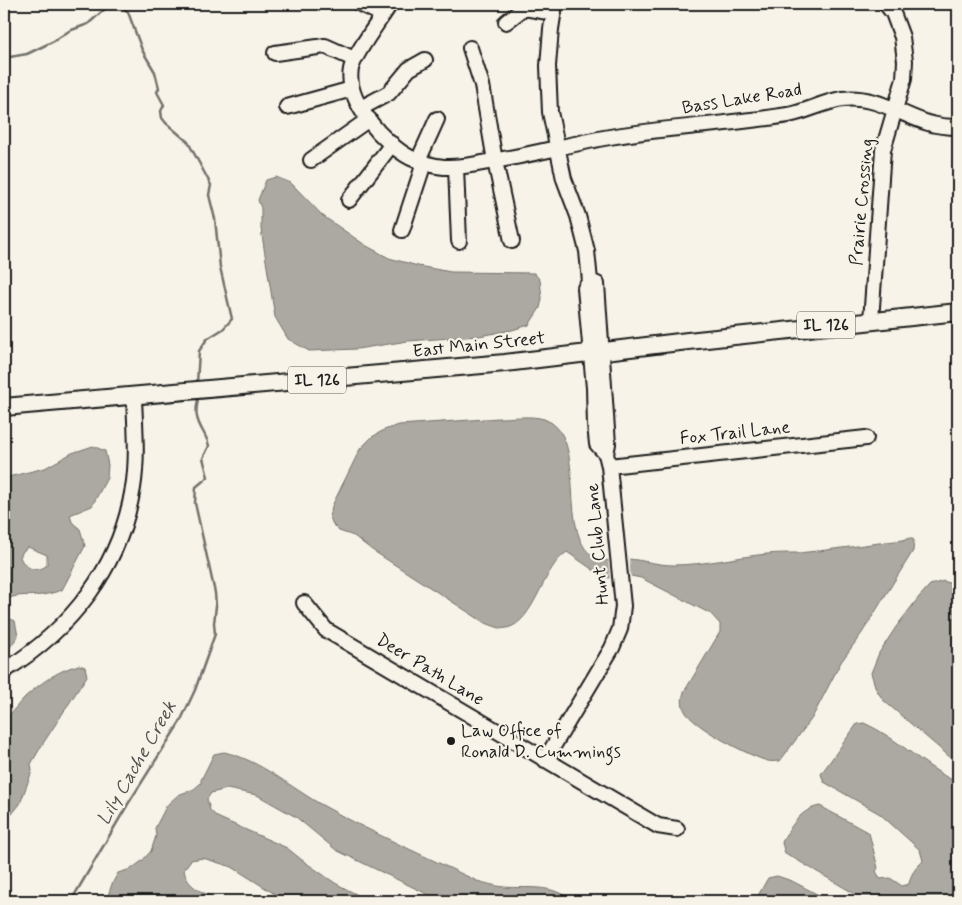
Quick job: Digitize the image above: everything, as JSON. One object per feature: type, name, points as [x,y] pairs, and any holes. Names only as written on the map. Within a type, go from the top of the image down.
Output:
[{"type":"main road","name":"East Main Street","points":[[4,407],[481,366],[781,330],[958,312]]},
{"type":"street","points":[[360,4],[386,10],[354,59],[351,72],[352,89],[365,114],[392,144],[421,162]]},
{"type":"street","name":"Prairie Crossing","points":[[872,321],[881,161],[886,137],[904,78],[905,60],[902,37],[895,19],[886,4]]},
{"type":"street","points":[[506,22],[522,6],[554,8]]},
{"type":"street","name":"Hunt Club Lane","points":[[545,760],[617,639],[623,616],[622,588],[607,460],[608,444],[596,352],[597,284],[590,281],[583,234],[564,179],[550,112],[548,81],[549,47],[554,8]]},
{"type":"street","points":[[275,53],[325,46],[354,59]]},
{"type":"street","points":[[470,48],[482,85],[495,161],[512,240]]},
{"type":"street","points":[[311,160],[389,92],[409,69],[425,60]]},
{"type":"street","points":[[286,107],[352,89]]},
{"type":"street","name":"Bass Lake Road","points":[[421,162],[456,167],[557,149],[605,138],[788,115],[841,100],[863,99],[879,102],[928,123],[958,127]]},
{"type":"street","points":[[402,230],[421,162],[437,118]]},
{"type":"street","points":[[349,200],[392,144]]},
{"type":"street","points":[[456,167],[459,241]]},
{"type":"street","points":[[4,671],[35,650],[63,626],[99,578],[116,546],[128,511],[135,471],[137,444],[134,397]]},
{"type":"street","name":"Fox Trail Lane","points":[[607,460],[866,438]]},
{"type":"street","name":"Deer Path Lane","points":[[304,603],[326,630],[658,826],[677,829]]},
{"type":"shaded area","points":[[276,177],[291,183],[323,216],[365,245],[389,258],[451,272],[534,273],[540,280],[542,299],[540,308],[529,325],[512,330],[479,336],[408,341],[357,349],[309,351],[288,339],[275,317],[261,229],[261,208],[258,200],[266,180]]},
{"type":"shaded area","points":[[499,418],[539,418],[544,419],[558,429],[566,445],[570,465],[577,531],[585,548],[598,559],[628,559],[667,565],[685,565],[767,554],[824,550],[910,538],[914,540],[913,551],[862,633],[841,662],[812,718],[780,761],[769,761],[736,747],[699,725],[685,711],[682,701],[684,692],[720,632],[720,624],[711,614],[641,578],[631,576],[605,578],[567,552],[551,569],[525,616],[517,624],[507,628],[499,628],[485,623],[372,550],[354,536],[339,531],[333,525],[330,517],[332,506],[360,449],[372,437],[384,430],[399,425]]},
{"type":"shaded area","points":[[93,446],[105,451],[108,465],[107,478],[92,506],[70,515],[72,522],[80,529],[85,546],[62,590],[42,595],[12,597],[4,603],[4,478],[45,468],[72,453]],"holes":[[[28,547],[47,555],[47,565],[39,569],[28,567],[20,557]]]},
{"type":"shaded area","points":[[944,581],[958,587],[958,764],[883,700],[876,689],[871,673],[879,653],[919,597],[930,585]]},
{"type":"shaded area","points":[[4,616],[15,621],[18,636],[11,646],[4,648]]},
{"type":"shaded area","points":[[79,665],[85,667],[87,676],[31,764],[32,771],[20,804],[4,824],[4,720],[25,697],[44,682],[64,670]]},
{"type":"shaded area","points":[[864,723],[888,736],[934,769],[958,783],[958,901],[867,901],[785,853],[782,843],[794,823],[807,810],[820,806],[869,833],[878,868],[876,871],[880,879],[890,878],[902,886],[909,884],[914,871],[923,861],[920,850],[880,814],[824,782],[821,774],[857,724]]},
{"type":"shaded area","points":[[224,752],[250,761],[341,815],[477,881],[504,887],[548,889],[564,895],[571,901],[436,901],[429,895],[336,850],[296,817],[257,795],[227,789],[211,793],[207,799],[210,810],[217,817],[287,848],[335,883],[369,901],[286,901],[232,867],[203,858],[191,860],[184,869],[186,876],[198,890],[223,901],[106,901],[118,873],[131,869],[151,851],[156,836],[155,828],[167,805],[178,795],[194,789],[201,783],[214,754]]},
{"type":"shaded area","points":[[777,876],[792,881],[830,901],[755,901],[768,878]]},
{"type":"pier","points":[[608,557],[629,557],[631,579],[610,580]]},
{"type":"waterway","points":[[4,58],[27,54],[54,41],[69,31],[88,24],[113,4]]},
{"type":"waterway","name":"Lily Cache Creek","points":[[119,4],[128,12],[142,50],[155,72],[159,88],[157,92],[164,105],[161,111],[162,118],[188,142],[211,185],[209,195],[215,219],[220,267],[232,319],[223,329],[207,339],[199,351],[197,384]]},
{"type":"waterway","name":"Lily Cache Creek","points":[[71,901],[128,804],[180,722],[195,690],[215,634],[215,593],[195,503],[196,487],[208,477],[203,458],[209,446],[197,417],[198,397]]},
{"type":"place","name":"Law Office of Ronald D. Cummings","points":[[451,741]]}]
